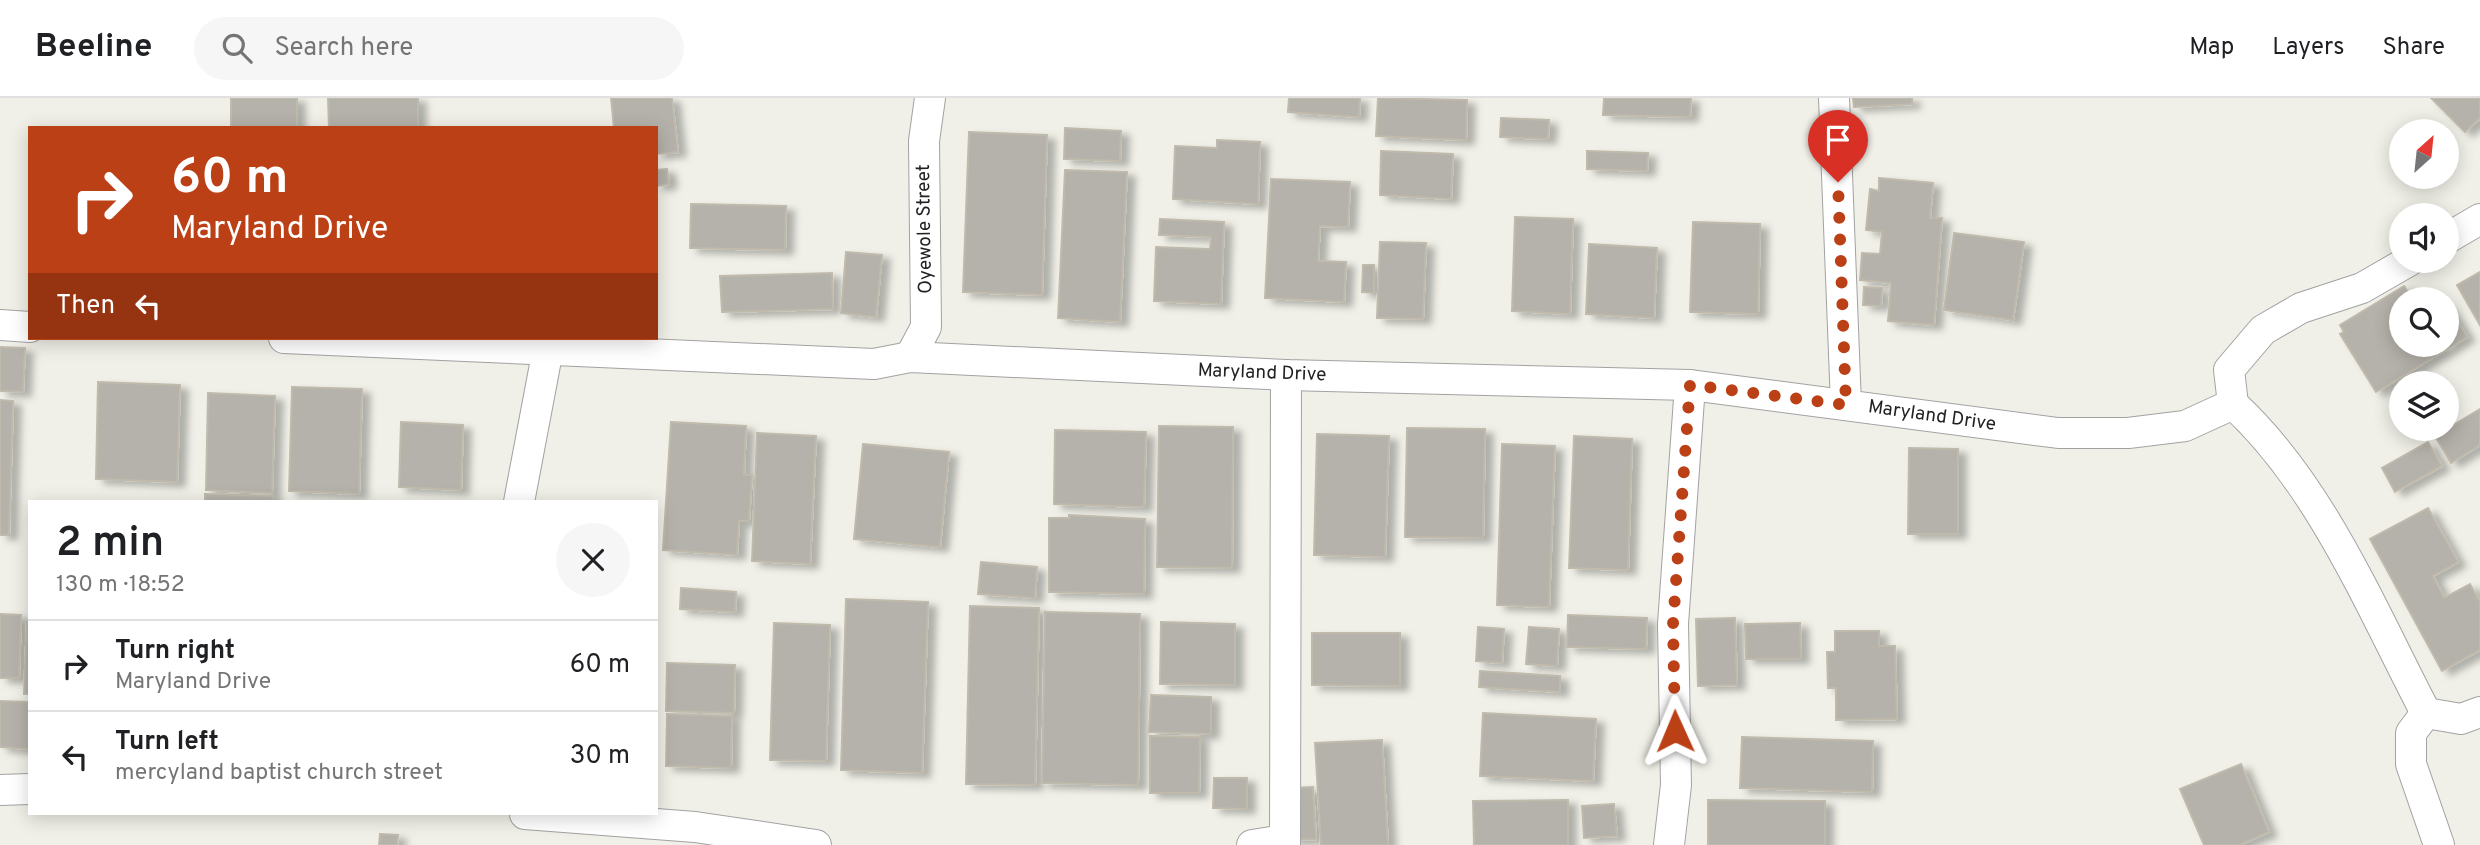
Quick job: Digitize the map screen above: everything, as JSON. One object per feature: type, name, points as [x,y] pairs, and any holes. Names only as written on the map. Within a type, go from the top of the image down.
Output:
[{"type":"street","name":"Oyewole Street","points":[[910,357],[926,327],[924,141],[930,98]]},
{"type":"street","points":[[1834,98],[1846,405]]},
{"type":"street","points":[[2459,231],[2480,219]]},
{"type":"street","points":[[2389,272],[2362,288],[2301,308],[2263,330],[2229,370],[2233,404],[2260,429],[2313,500],[2426,713]]},
{"type":"street","points":[[0,325],[28,327]]},
{"type":"street","name":"Maryland Drive","points":[[332,340],[874,364],[910,357],[1286,375],[1690,385],[2058,433],[2103,433],[2185,426],[2233,404]]},
{"type":"street","points":[[519,500],[548,349]]},
{"type":"street","points":[[1252,845],[1285,843],[1286,375]]},
{"type":"street","points":[[1670,845],[1676,785],[1673,624],[1690,385]]},
{"type":"street","points":[[2426,713],[2461,719],[2480,712]]},
{"type":"street","points":[[2426,713],[2411,733],[2411,764],[2439,845]]},
{"type":"street","points":[[0,790],[28,789]]},
{"type":"street","points":[[538,815],[695,827],[816,845]]},
{"type":"building","points":[[231,98],[297,98],[297,126],[231,126]]},
{"type":"building","points":[[328,98],[418,98],[418,126],[329,126]]},
{"type":"building","points":[[611,98],[672,98],[678,152],[658,154],[658,126],[614,126]]},
{"type":"building","points":[[1289,98],[1360,98],[1359,117],[1288,112]]},
{"type":"building","points":[[1378,98],[1467,100],[1466,140],[1376,136]]},
{"type":"building","points":[[1604,98],[1691,98],[1690,117],[1603,115]]},
{"type":"building","points":[[1853,98],[1912,98],[1912,104],[1854,107]]},
{"type":"building","points":[[2431,98],[2480,98],[2480,118],[2465,132],[2459,126],[2459,119],[2452,119]]},
{"type":"building","points":[[1501,118],[1549,120],[1548,139],[1500,137]]},
{"type":"building","points":[[1065,128],[1121,131],[1120,161],[1064,159]]},
{"type":"building","points":[[969,132],[1047,135],[1042,295],[963,292]]},
{"type":"building","points":[[1217,140],[1260,142],[1258,204],[1173,199],[1175,146],[1217,148]]},
{"type":"building","points":[[1381,151],[1453,154],[1451,199],[1380,195]]},
{"type":"building","points":[[1587,151],[1648,153],[1647,171],[1587,169]]},
{"type":"building","points":[[667,169],[669,184],[658,186],[658,170]]},
{"type":"building","points":[[1065,170],[1127,172],[1120,322],[1058,318]]},
{"type":"building","points":[[1879,178],[1933,183],[1930,218],[1942,218],[1934,325],[1888,321],[1891,283],[1860,280],[1862,253],[1880,254],[1882,232],[1866,230],[1870,189],[1879,191]]},
{"type":"building","points":[[1271,179],[1350,182],[1348,227],[1320,226],[1318,261],[1346,262],[1344,302],[1265,298]]},
{"type":"building","points":[[691,204],[786,206],[785,250],[690,248]]},
{"type":"building","points":[[1515,217],[1573,219],[1570,314],[1512,311]]},
{"type":"building","points":[[1160,219],[1224,222],[1221,304],[1154,301],[1156,247],[1210,249],[1211,237],[1159,235]]},
{"type":"building","points":[[1693,222],[1760,224],[1758,314],[1690,312]]},
{"type":"building","points":[[1954,233],[2024,242],[2013,320],[1944,310]]},
{"type":"building","points":[[1380,242],[1426,243],[1423,319],[1377,318]]},
{"type":"building","points":[[1589,244],[1657,248],[1654,318],[1586,314]]},
{"type":"building","points":[[846,252],[882,255],[876,317],[841,313]]},
{"type":"building","points":[[1363,265],[1374,265],[1374,293],[1362,292]]},
{"type":"building","points":[[2480,272],[2480,325],[2459,287],[2457,285]]},
{"type":"building","points":[[832,273],[833,309],[722,312],[720,276]]},
{"type":"building","points":[[1864,287],[1882,288],[1881,306],[1863,305]]},
{"type":"building","points":[[2389,295],[2389,357],[2434,357],[2411,371],[2389,371],[2389,384],[2376,392],[2340,334],[2344,332],[2340,325]]},
{"type":"building","points":[[2459,324],[2467,337],[2459,342]]},
{"type":"building","points":[[0,347],[25,348],[23,392],[0,391]]},
{"type":"building","points":[[98,382],[180,385],[177,482],[96,479]]},
{"type":"building","points":[[292,387],[362,389],[359,494],[289,491]]},
{"type":"building","points":[[208,393],[275,396],[272,493],[206,490]]},
{"type":"building","points":[[0,400],[13,401],[9,535],[0,535]]},
{"type":"building","points":[[2480,409],[2480,445],[2451,463],[2438,441],[2459,441],[2459,422]]},
{"type":"building","points":[[401,422],[463,425],[461,490],[399,487]]},
{"type":"building","points":[[671,422],[746,426],[744,475],[752,475],[749,521],[739,521],[737,555],[663,550]]},
{"type":"building","points":[[1159,426],[1233,427],[1232,568],[1157,567]]},
{"type":"building","points":[[1407,428],[1485,429],[1483,538],[1405,537]]},
{"type":"building","points":[[1055,430],[1146,432],[1144,507],[1054,504]]},
{"type":"building","points":[[757,433],[816,436],[810,564],[752,561]]},
{"type":"building","points":[[1317,434],[1389,436],[1385,557],[1314,555]]},
{"type":"building","points":[[1574,436],[1632,439],[1628,570],[1569,568]]},
{"type":"building","points":[[2428,442],[2442,466],[2395,492],[2382,468]]},
{"type":"building","points":[[863,444],[949,452],[940,547],[854,539]]},
{"type":"building","points":[[1502,444],[1555,446],[1549,607],[1497,605]]},
{"type":"building","points":[[1909,448],[1958,449],[1958,534],[1908,534]]},
{"type":"building","points":[[205,494],[273,496],[273,500],[205,500]]},
{"type":"building","points":[[2428,508],[2458,562],[2433,576],[2444,598],[2470,584],[2480,602],[2480,650],[2442,671],[2370,539]]},
{"type":"building","points":[[1069,515],[1145,519],[1144,594],[1049,592],[1049,518],[1069,518]]},
{"type":"building","points":[[981,562],[1037,567],[1035,598],[978,594]]},
{"type":"building","points":[[681,588],[736,592],[735,612],[680,609]]},
{"type":"building","points":[[846,599],[928,602],[922,773],[841,770]]},
{"type":"building","points":[[970,606],[1039,608],[1035,785],[966,784]]},
{"type":"building","points":[[1045,612],[1140,614],[1138,785],[1042,783]]},
{"type":"building","points":[[0,614],[21,615],[19,678],[0,678]]},
{"type":"building","points":[[1568,615],[1647,618],[1646,649],[1567,647]]},
{"type":"building","points":[[1735,618],[1737,685],[1698,686],[1696,619]]},
{"type":"building","points":[[27,622],[28,622],[28,694],[24,694]]},
{"type":"building","points":[[1161,622],[1235,624],[1235,685],[1160,684]]},
{"type":"building","points":[[774,623],[830,625],[826,761],[770,760]]},
{"type":"building","points":[[1800,623],[1801,659],[1746,659],[1745,624]]},
{"type":"building","points":[[1478,627],[1504,629],[1502,663],[1476,661]]},
{"type":"building","points":[[1529,627],[1559,629],[1557,666],[1526,664]]},
{"type":"building","points":[[1835,631],[1879,631],[1879,646],[1895,646],[1897,719],[1836,720],[1836,688],[1828,688],[1827,652],[1835,652]]},
{"type":"building","points":[[1312,633],[1400,633],[1400,686],[1312,685]]},
{"type":"building","points":[[667,663],[735,665],[734,713],[666,711]]},
{"type":"building","points":[[1480,671],[1560,676],[1560,692],[1479,687]]},
{"type":"building","points":[[1151,695],[1211,697],[1211,734],[1149,732]]},
{"type":"building","points":[[0,701],[28,702],[28,749],[0,747]]},
{"type":"building","points":[[1483,713],[1596,719],[1593,781],[1480,776]]},
{"type":"building","points":[[667,714],[732,716],[731,768],[666,766]]},
{"type":"building","points":[[1150,736],[1200,737],[1199,793],[1150,793]]},
{"type":"building","points":[[1742,737],[1873,741],[1872,792],[1740,788]]},
{"type":"building","points":[[1382,740],[1388,845],[1321,845],[1315,743]]},
{"type":"building","points":[[2241,764],[2269,832],[2239,845],[2204,845],[2180,789]]},
{"type":"building","points":[[1214,778],[1247,778],[1247,809],[1213,808]]},
{"type":"building","points":[[1313,787],[1316,839],[1291,840],[1288,788]]},
{"type":"building","points":[[1568,800],[1568,845],[1474,845],[1473,801]]},
{"type":"building","points":[[1708,800],[1825,801],[1825,845],[1708,845]]},
{"type":"building","points":[[1614,804],[1617,836],[1584,838],[1582,806]]},
{"type":"building","points":[[380,834],[398,835],[397,845],[379,845]]},
{"type":"route","points":[[1675,731],[1673,624],[1690,385],[1846,405],[1838,182]]}]
